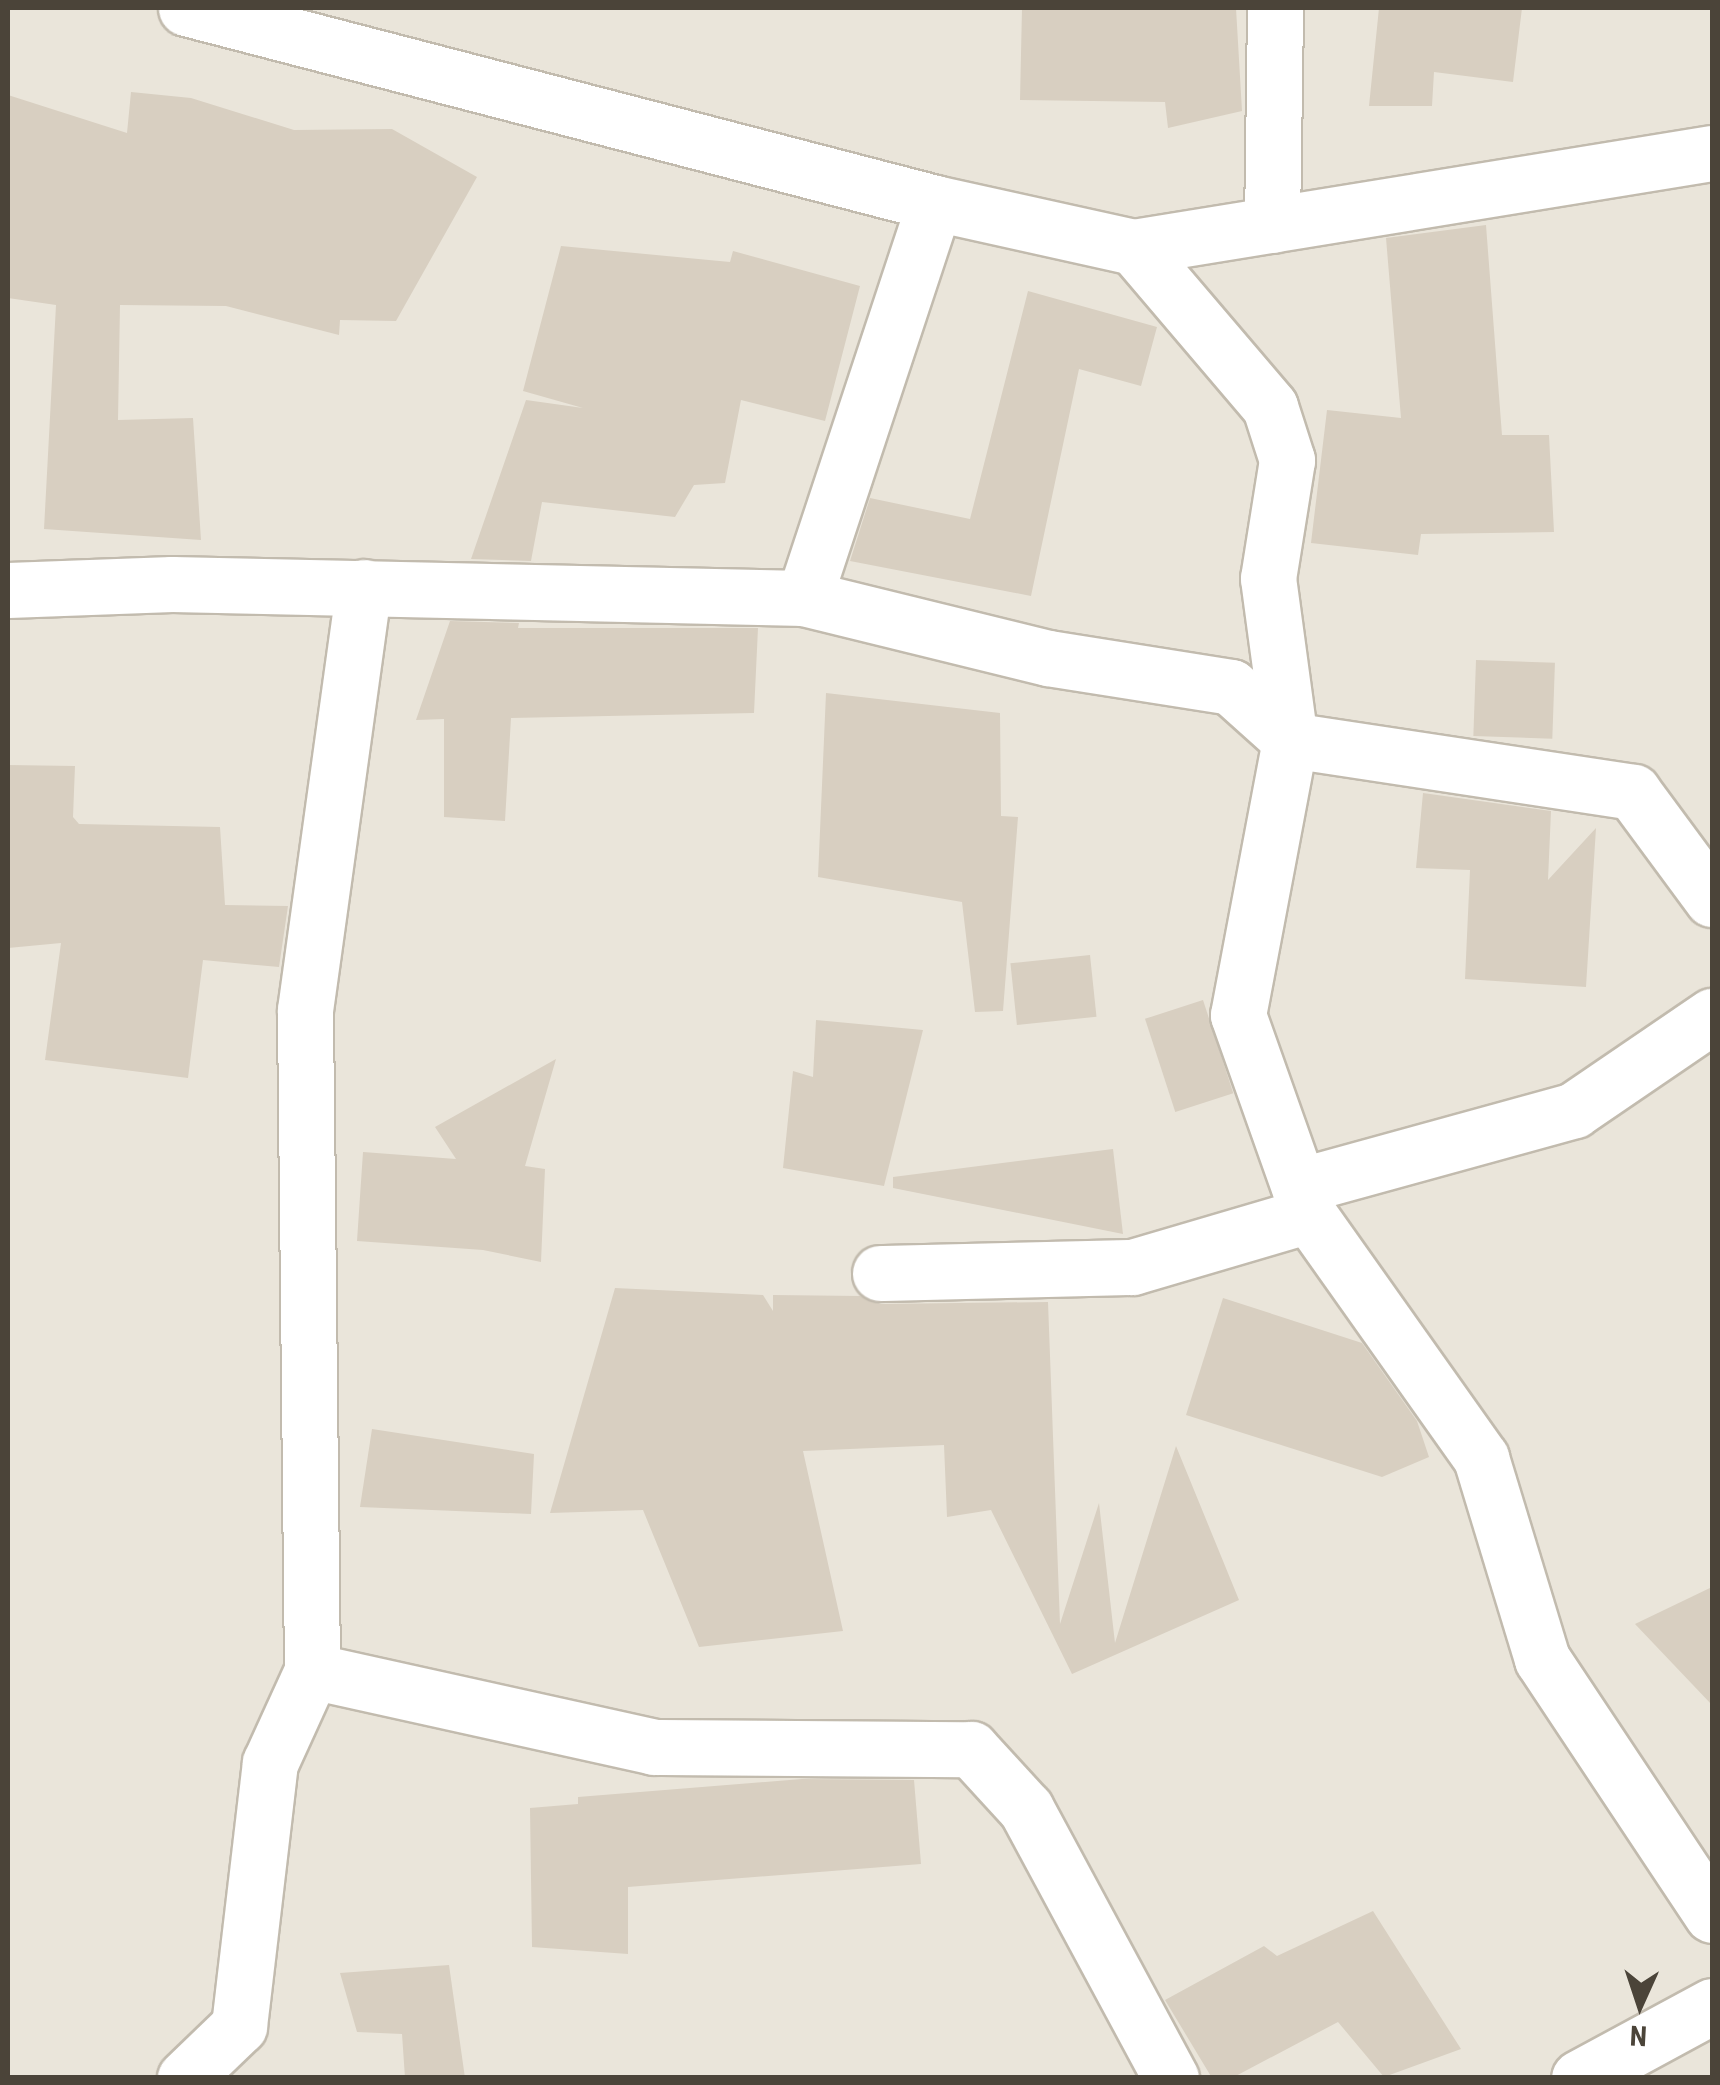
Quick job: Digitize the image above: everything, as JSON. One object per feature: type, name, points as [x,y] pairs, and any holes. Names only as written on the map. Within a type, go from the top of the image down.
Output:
[{"type":"street","points":[[186,8],[935,204],[1134,248],[1712,153]]},
{"type":"street","points":[[1272,225],[1275,8]]},
{"type":"street","points":[[804,598],[935,204]]},
{"type":"street","points":[[1134,248],[1270,407],[1287,460],[1268,578],[1290,740],[1238,1015],[1304,1200],[1481,1458],[1542,1659],[1712,1915]]},
{"type":"street","points":[[185,2078],[239,2026],[270,1763],[312,1671],[306,1010],[364,587]]},
{"type":"street","points":[[8,590],[364,587],[804,598],[1048,658],[1231,687],[1290,740],[1633,792],[1712,899]]},
{"type":"street","points":[[880,1273],[1132,1267],[1304,1200],[1574,1110],[1712,1016]]},
{"type":"street","points":[[312,1671],[654,1747],[972,1749],[1026,1808],[1170,2078]]},
{"type":"street","points":[[1579,2078],[1712,2006]]},
{"type":"shaded area","points":[[8,8],[1712,8],[1712,2077],[8,2077]]},
{"type":"building","points":[[1022,8],[1236,8],[1242,111],[1168,128],[1165,102],[1020,100]]},
{"type":"building","points":[[1379,8],[1522,8],[1513,82],[1434,72],[1432,106],[1369,106]]},
{"type":"building","points":[[131,92],[191,98],[294,130],[392,129],[477,177],[396,321],[340,320],[339,335],[226,306],[120,305],[118,420],[193,418],[201,540],[44,529],[56,305],[8,298],[8,95],[127,133]]},
{"type":"building","points":[[1486,225],[1502,435],[1549,435],[1554,532],[1421,534],[1418,555],[1311,543],[1327,410],[1401,418],[1386,238]]},
{"type":"building","points":[[561,246],[730,262],[733,251],[860,286],[825,421],[741,400],[725,483],[694,485],[675,517],[542,502],[531,561],[471,559],[526,400],[583,408],[523,391]]},
{"type":"building","points":[[1028,291],[1157,327],[1141,386],[1079,369],[1031,596],[850,561],[870,498],[970,519]]},
{"type":"building","points":[[450,621],[519,623],[518,628],[758,628],[754,713],[511,718],[505,821],[444,817],[444,719],[416,720]]},
{"type":"building","points":[[1476,660],[1555,663],[1552,739],[1473,736]]},
{"type":"building","points":[[826,693],[1000,713],[1001,816],[1018,817],[1003,1011],[975,1012],[962,902],[818,877]]},
{"type":"building","points":[[8,765],[75,766],[73,817],[79,824],[220,827],[225,905],[288,906],[279,967],[203,960],[188,1078],[45,1060],[61,943],[8,948]]},
{"type":"building","points":[[1423,793],[1551,811],[1548,880],[1596,828],[1586,987],[1465,979],[1470,870],[1416,868]]},
{"type":"building","points":[[1090,955],[1096,1017],[1017,1025],[1010,963]]},
{"type":"building","points":[[1203,1000],[1233,1093],[1175,1112],[1145,1019]]},
{"type":"building","points":[[816,1020],[923,1030],[884,1186],[783,1168],[793,1071],[813,1077]]},
{"type":"building","points":[[556,1059],[525,1166],[545,1169],[541,1262],[483,1250],[357,1241],[363,1152],[456,1159],[435,1127]]},
{"type":"building","points":[[1113,1149],[1123,1234],[893,1188],[893,1177]]},
{"type":"building","points":[[615,1288],[763,1295],[773,1311],[773,1295],[860,1296],[881,1304],[1048,1302],[1060,1624],[1099,1503],[1115,1643],[1176,1446],[1239,1600],[1072,1674],[991,1510],[947,1517],[944,1445],[803,1451],[843,1631],[699,1647],[643,1510],[550,1513]]},
{"type":"building","points":[[1223,1298],[1362,1343],[1417,1421],[1429,1457],[1382,1477],[1186,1415]]},
{"type":"building","points":[[372,1429],[534,1454],[531,1514],[360,1507]]},
{"type":"building","points":[[1712,1587],[1712,1705],[1635,1624]]},
{"type":"building","points":[[802,1779],[914,1780],[921,1864],[628,1887],[628,1954],[532,1947],[530,1808],[578,1804],[578,1797]]},
{"type":"building","points":[[1373,1911],[1461,2049],[1384,2077],[1338,2022],[1232,2078],[1212,2078],[1165,2000],[1264,1946],[1277,1956]]},
{"type":"building","points":[[449,1965],[465,2078],[405,2078],[402,2034],[357,2032],[340,1973]]}]
